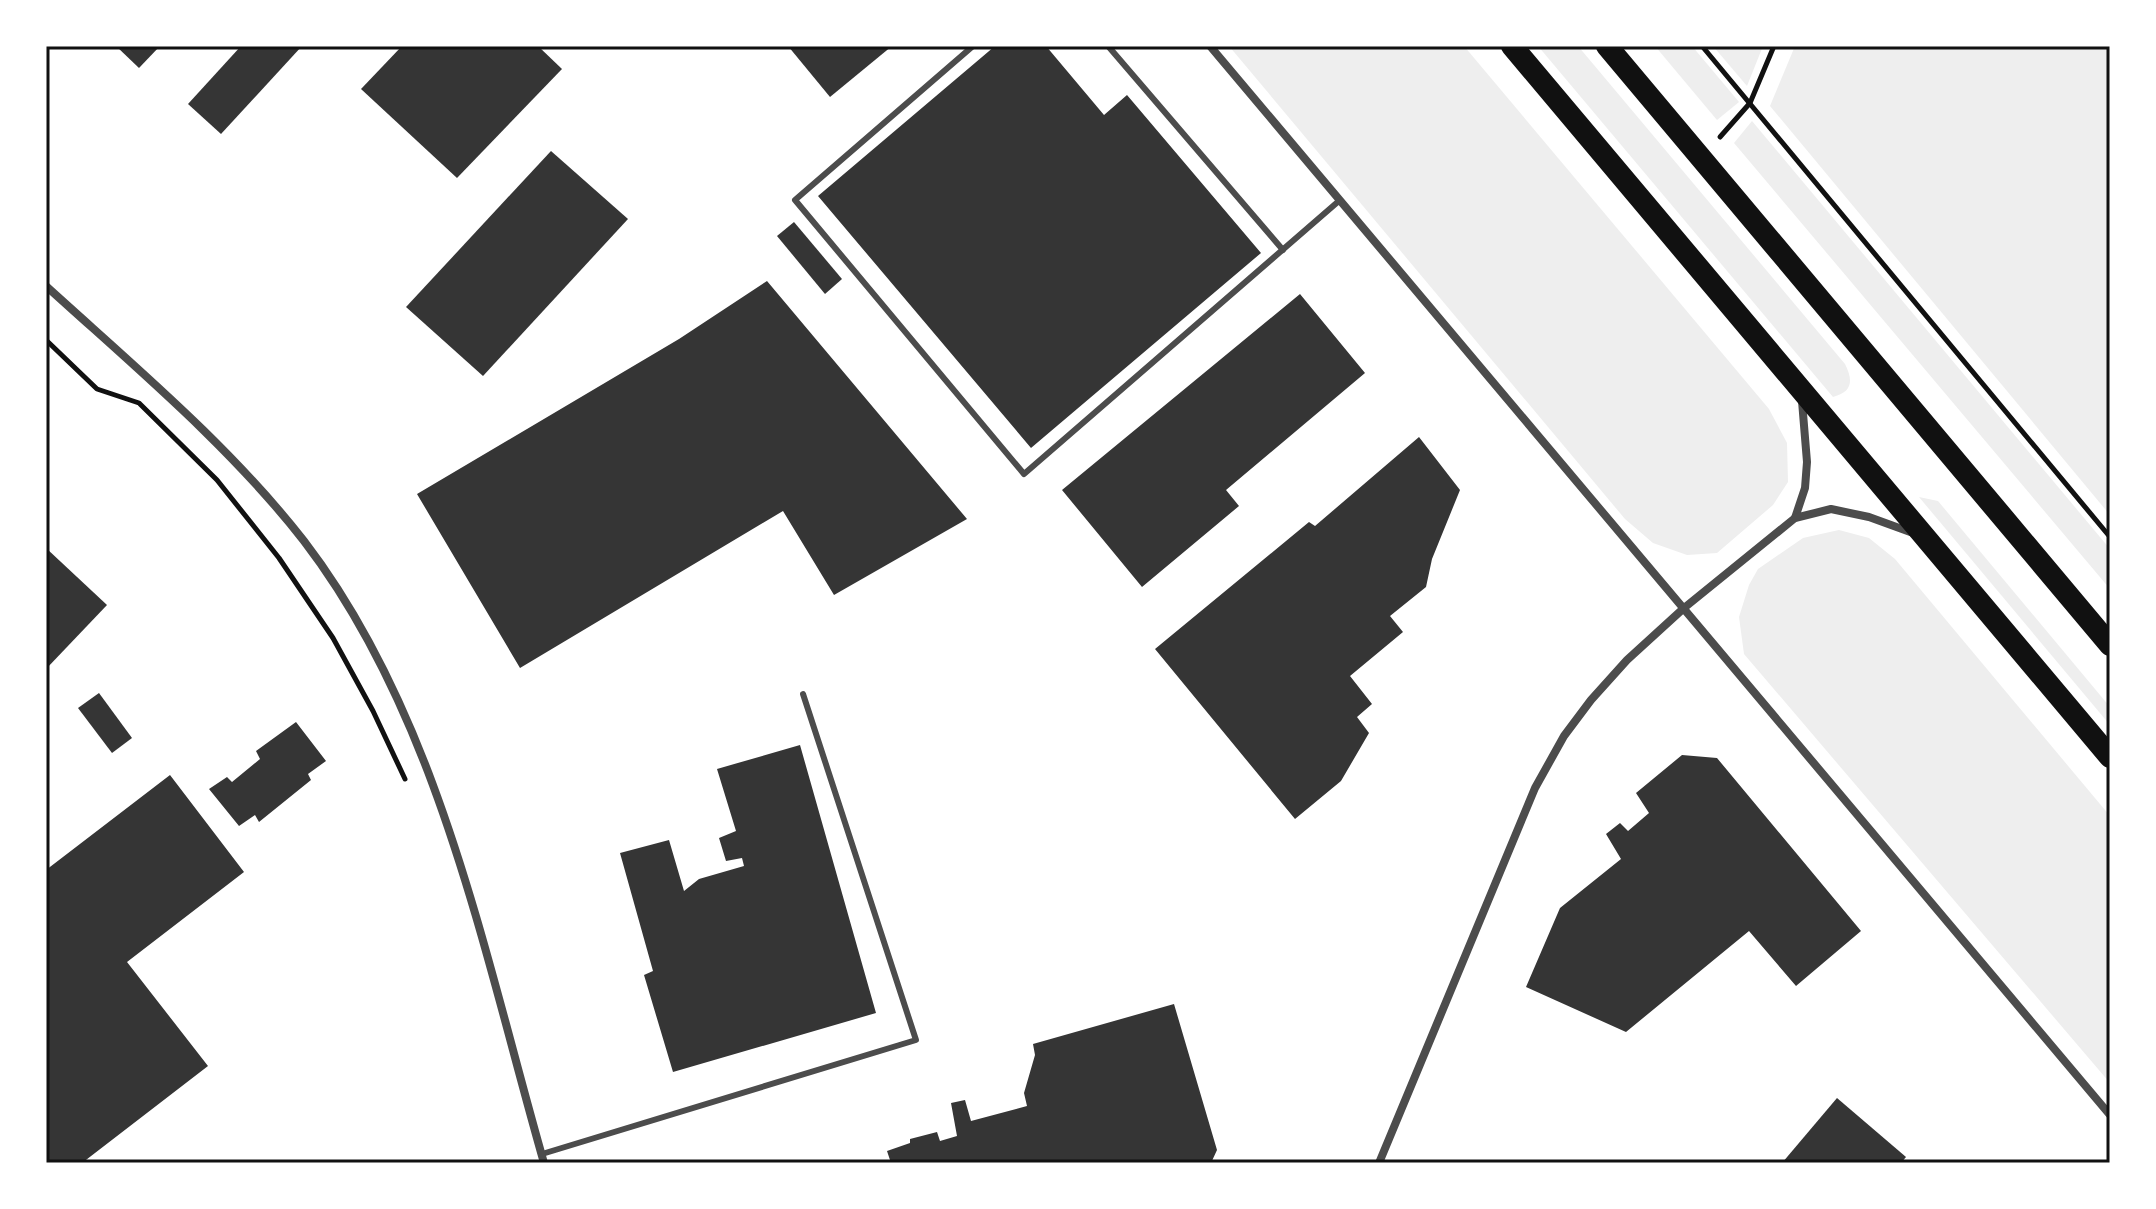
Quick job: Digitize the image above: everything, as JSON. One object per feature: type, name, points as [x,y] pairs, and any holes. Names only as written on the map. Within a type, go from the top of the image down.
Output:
[{"type":"highway","points":[[1512,46],[2110,757]]},
{"type":"highway","points":[[1607,46],[2110,645]]},
{"type":"street","points":[[1210,46],[2110,1115]]},
{"type":"street","points":[[46,286],[238,464],[305,542],[354,618],[392,688],[444,817],[543,1158]]},
{"type":"street","points":[[1795,518],[1805,488],[1807,462],[1801,390]]},
{"type":"street","points":[[1379,1163],[1535,788],[1564,736],[1591,700],[1636,651],[1684,608],[1795,518],[1831,509],[1869,517],[1927,538]]},
{"type":"lane","points":[[973,46],[795,200],[1024,474],[1340,200]]},
{"type":"lane","points":[[1108,46],[1283,250]]},
{"type":"lane","points":[[543,1158],[916,1040],[803,694]]},
{"type":"path","points":[[1702,46],[2110,537]]},
{"type":"path","points":[[1701,158],[1750,103],[1774,46]]},
{"type":"path","points":[[46,340],[97,389],[139,403],[217,480],[279,558],[333,638],[373,711],[411,791]]},
{"type":"shaded area","points":[[1229,46],[1464,46],[1769,409],[1787,443],[1788,482],[1773,505],[1717,553],[1687,555],[1653,543],[1625,519]]},
{"type":"shaded area","points":[[1538,46],[1578,46],[1845,364],[1850,380],[1848,389],[1833,397]]},
{"type":"shaded area","points":[[1655,46],[1692,46],[1739,102],[1717,120]]},
{"type":"shaded area","points":[[1713,46],[1763,46],[1747,86]]},
{"type":"shaded area","points":[[1795,46],[2110,46],[2110,515],[1770,106]]},
{"type":"shaded area","points":[[1752,121],[2110,549],[2110,589],[1734,143]]},
{"type":"shaded area","points":[[1919,497],[1938,501],[2110,707],[2110,725]]},
{"type":"shaded area","points":[[1839,530],[1869,538],[1895,559],[2110,816],[2110,1083],[1744,654],[1739,617],[1749,585],[1758,569],[1803,538]]},
{"type":"building","points":[[116,46],[160,46],[139,68]]},
{"type":"building","points":[[241,46],[302,46],[221,134],[188,104]]},
{"type":"building","points":[[402,46],[538,46],[562,69],[457,178],[361,89]]},
{"type":"building","points":[[788,46],[892,46],[830,97]]},
{"type":"building","points":[[995,46],[1046,46],[1104,115],[1127,95],[1261,253],[1031,448],[818,196]]},
{"type":"building","points":[[551,151],[628,219],[483,376],[406,307]]},
{"type":"building","points":[[794,222],[842,279],[825,294],[777,236]]},
{"type":"building","points":[[767,281],[967,519],[834,595],[783,511],[520,668],[417,494],[679,339]]},
{"type":"building","points":[[1300,294],[1365,373],[1226,490],[1239,506],[1142,587],[1062,490]]},
{"type":"building","points":[[1419,437],[1460,490],[1432,559],[1426,587],[1390,616],[1403,632],[1350,676],[1372,704],[1357,717],[1369,733],[1341,781],[1295,819],[1155,649],[1309,522],[1315,526]]},
{"type":"building","points":[[46,548],[107,605],[46,669]]},
{"type":"building","points":[[99,693],[132,738],[112,753],[78,708]]},
{"type":"building","points":[[296,722],[326,761],[308,774],[311,780],[259,822],[255,815],[239,826],[209,789],[227,777],[232,782],[260,759],[256,751]]},
{"type":"building","points":[[800,745],[876,1013],[673,1072],[644,975],[653,971],[620,853],[669,840],[684,891],[699,879],[744,866],[742,858],[726,861],[719,838],[736,831],[717,769]]},
{"type":"building","points":[[1682,755],[1717,758],[1861,931],[1796,986],[1749,931],[1626,1032],[1526,987],[1560,908],[1621,859],[1606,834],[1620,823],[1628,831],[1649,813],[1636,793]]},
{"type":"building","points":[[170,775],[244,872],[127,962],[208,1066],[82,1163],[46,1163],[46,870]]},
{"type":"building","points":[[1174,1004],[1217,1150],[1211,1163],[891,1163],[887,1151],[910,1143],[910,1139],[937,1132],[940,1141],[957,1136],[951,1103],[965,1100],[971,1121],[1027,1106],[1024,1093],[1035,1055],[1033,1044]]},
{"type":"building","points":[[1837,1098],[1906,1157],[1901,1163],[1782,1163]]}]
